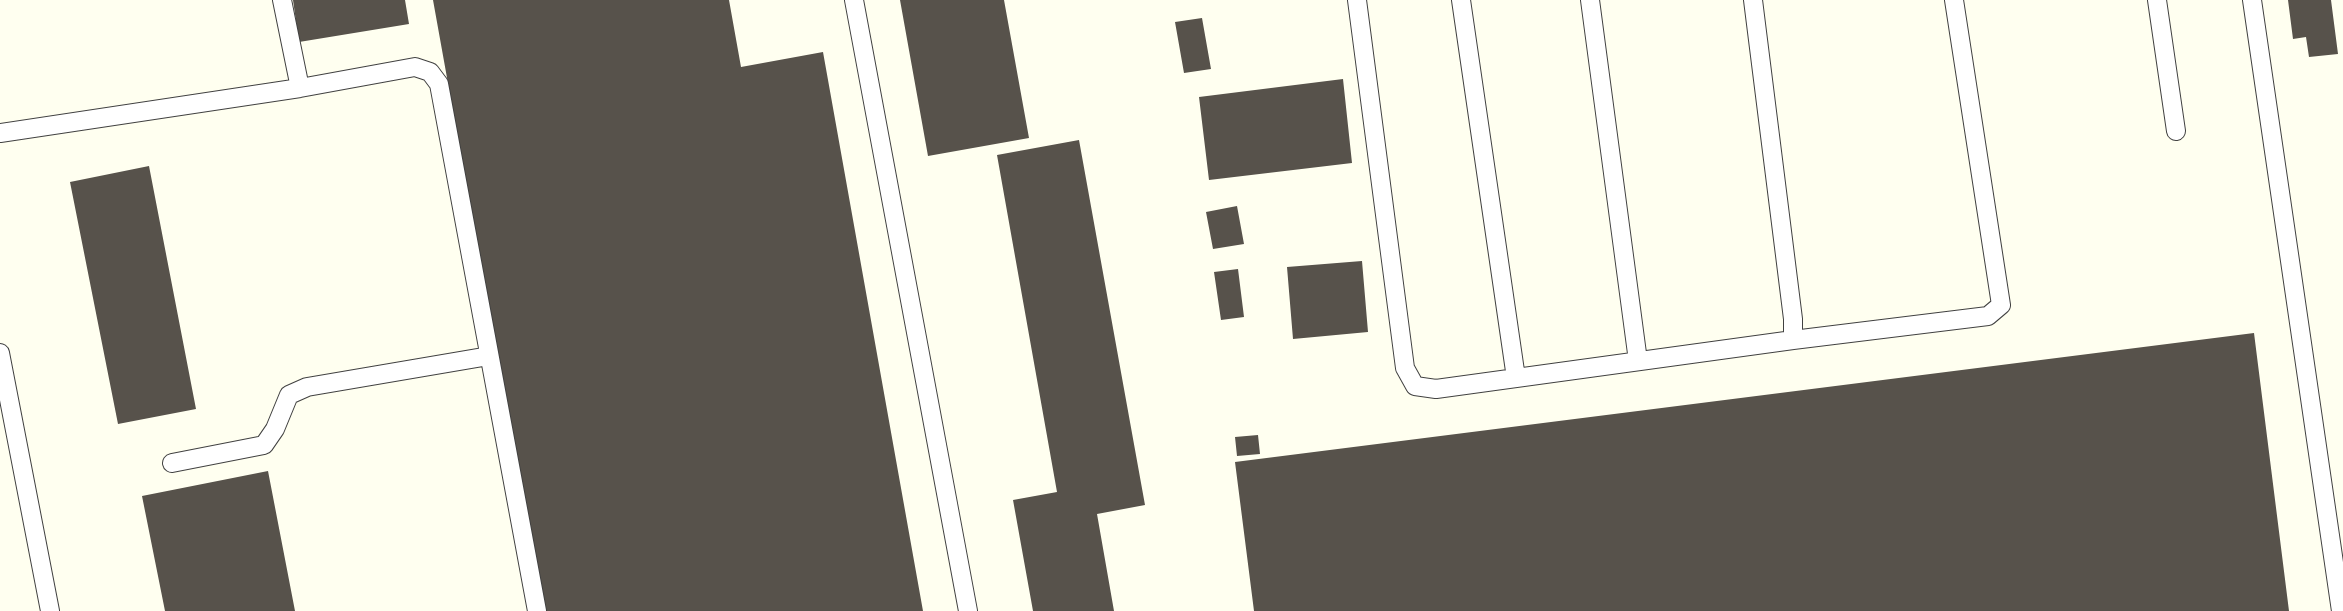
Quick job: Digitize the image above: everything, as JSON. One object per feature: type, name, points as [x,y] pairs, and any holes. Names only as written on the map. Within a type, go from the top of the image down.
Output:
[{"type":"lane","points":[[282,0],[300,88]]},
{"type":"lane","points":[[854,0],[968,611]]},
{"type":"lane","points":[[1357,0],[1405,368],[1415,386],[1436,389],[1988,316],[2001,306],[1954,0]]},
{"type":"lane","points":[[1461,0],[1516,378]]},
{"type":"lane","points":[[1590,0],[1638,362]]},
{"type":"lane","points":[[1753,0],[1793,319],[1793,340]]},
{"type":"lane","points":[[2157,0],[2176,131]]},
{"type":"lane","points":[[2252,0],[2341,611]]},
{"type":"lane","points":[[0,133],[300,88],[415,67],[430,72],[439,84],[537,611]]},
{"type":"lane","points":[[0,352],[50,611]]},
{"type":"lane","points":[[172,463],[264,445],[275,429],[289,395],[307,387],[489,356]]},
{"type":"building","points":[[293,0],[405,0],[409,24],[299,42]]},
{"type":"building","points":[[433,0],[729,0],[741,67],[823,52],[923,611],[543,611]]},
{"type":"building","points":[[900,0],[1004,0],[1029,138],[928,156]]},
{"type":"building","points":[[2288,0],[2331,0],[2338,54],[2309,57],[2306,37],[2293,39]]},
{"type":"building","points":[[1202,18],[1211,69],[1184,73],[1175,22]]},
{"type":"building","points":[[1343,79],[1352,163],[1209,180],[1199,97]]},
{"type":"building","points":[[1079,140],[1145,505],[1097,514],[1114,611],[1033,611],[1013,500],[1057,492],[997,155]]},
{"type":"building","points":[[149,166],[196,409],[118,424],[70,182]]},
{"type":"building","points":[[1237,206],[1244,244],[1213,249],[1206,212]]},
{"type":"building","points":[[1362,261],[1368,332],[1293,339],[1287,267]]},
{"type":"building","points":[[1238,269],[1244,317],[1221,320],[1214,272]]},
{"type":"building","points":[[2254,333],[2289,611],[1254,611],[1235,462]]},
{"type":"building","points":[[1258,435],[1260,454],[1237,456],[1235,437]]},
{"type":"building","points":[[268,471],[295,611],[165,611],[142,496]]}]
